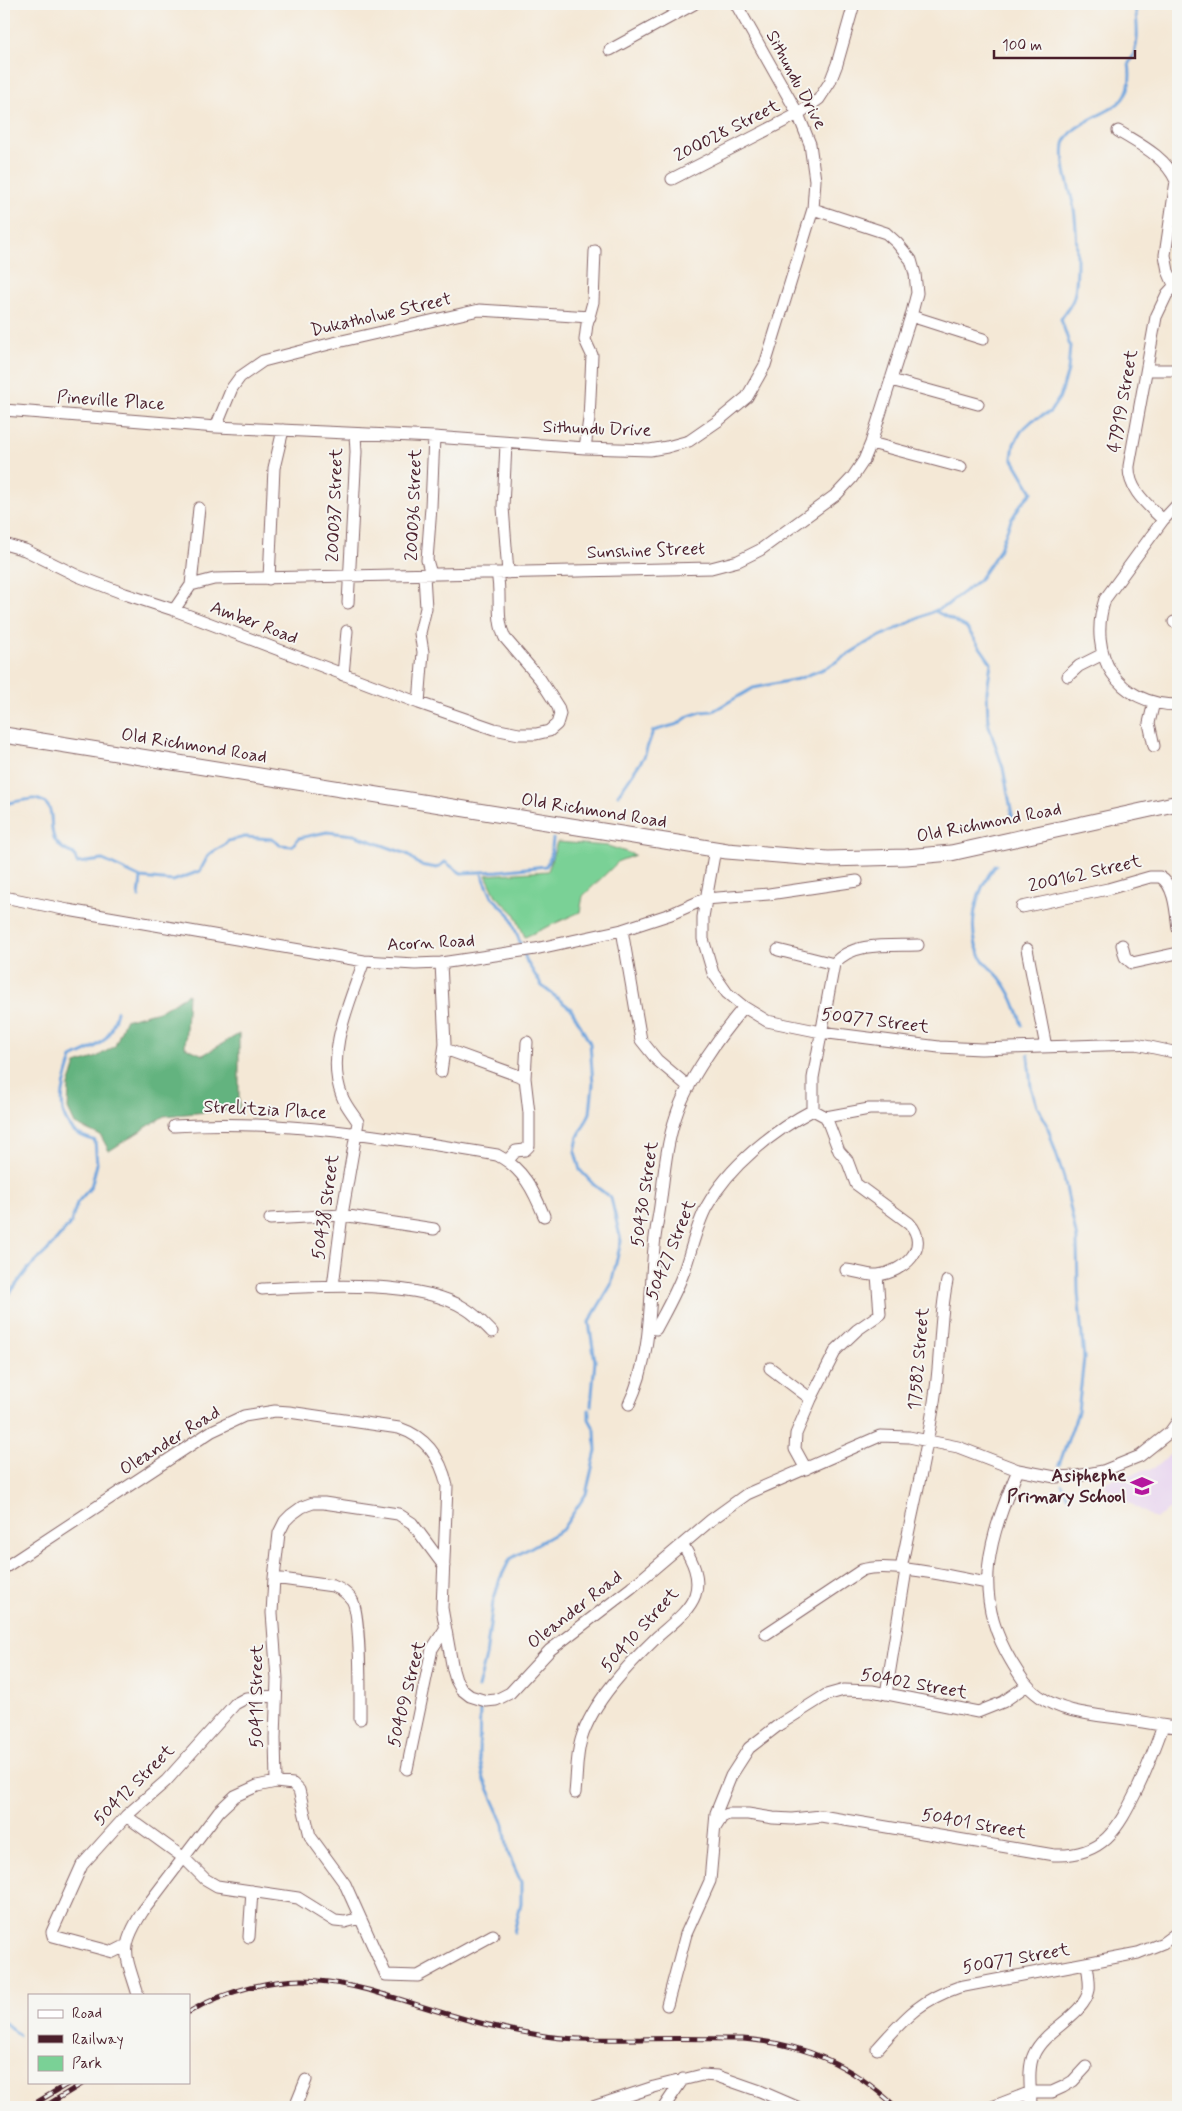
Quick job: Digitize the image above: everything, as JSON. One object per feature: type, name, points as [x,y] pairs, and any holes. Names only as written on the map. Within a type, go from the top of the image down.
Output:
[{"type":"street","points":[[610,50],[694,4]]},
{"type":"street","name":"Sithundu Drive","points":[[216,427],[434,437],[506,444],[650,450],[689,441],[718,421],[747,397],[765,365],[813,209],[815,180],[810,144],[798,114],[736,4]]},
{"type":"street","name":"200028 Street","points":[[672,179],[798,114],[819,99],[830,82],[846,36],[854,4]]},
{"type":"street","points":[[1118,131],[1162,161],[1173,173],[1176,181],[1165,255],[1168,271],[1176,284]]},
{"type":"street","name":"Sunshine Street","points":[[191,585],[214,579],[712,568],[738,561],[760,550],[837,494],[852,478],[864,460],[891,380],[917,293],[911,260],[886,233],[813,209]]},
{"type":"street","points":[[584,448],[589,419],[592,370],[592,355],[585,340],[594,287],[595,251]]},
{"type":"street","name":"47919 Street","points":[[1163,520],[1137,493],[1129,470],[1156,317],[1167,294],[1176,284]]},
{"type":"street","name":"Dukatholwe Street","points":[[216,427],[232,388],[240,377],[263,361],[479,310],[590,316]]},
{"type":"street","points":[[911,316],[983,338]]},
{"type":"street","points":[[1147,370],[1178,370]]},
{"type":"street","points":[[891,380],[978,404]]},
{"type":"street","name":"Pineville Place","points":[[4,410],[216,427]]},
{"type":"street","points":[[269,579],[274,468],[283,430]]},
{"type":"street","name":"200037 Street","points":[[348,603],[356,452],[355,434]]},
{"type":"street","name":"200036 Street","points":[[419,703],[423,652],[420,634],[426,608],[428,575],[426,560],[431,507],[434,437]]},
{"type":"street","points":[[871,443],[961,467]]},
{"type":"street","points":[[502,573],[506,444]]},
{"type":"street","points":[[1178,504],[1163,520],[1105,599],[1100,613],[1098,631],[1103,654],[1111,673],[1118,682],[1135,695],[1154,702],[1178,704]]},
{"type":"street","points":[[174,610],[191,585],[199,508]]},
{"type":"street","name":"Amber Road","points":[[4,544],[25,550],[78,576],[174,610],[419,703],[494,729],[519,734],[543,733],[554,728],[560,714],[558,707],[540,679],[505,638],[501,630],[499,618],[502,573]]},
{"type":"street","points":[[343,675],[347,630]]},
{"type":"street","points":[[1068,676],[1079,666],[1103,654]]},
{"type":"street","points":[[1154,702],[1149,724],[1154,746]]},
{"type":"street","name":"Old Richmond Road","points":[[4,735],[715,849],[782,857],[828,859],[906,857],[951,852],[991,845],[1178,802]]},
{"type":"street","name":"50077 Street","points":[[715,849],[704,900],[703,939],[713,973],[727,993],[766,1021],[821,1032],[938,1047],[982,1049],[1136,1044],[1178,1052]]},
{"type":"street","name":"200162 Street","points":[[1022,907],[1108,889],[1150,877],[1160,877],[1167,883],[1175,905],[1178,929]]},
{"type":"street","name":"Acorn Road","points":[[4,898],[364,962],[390,964],[441,962],[536,950],[622,930],[671,914],[704,900],[769,894],[857,881]]},
{"type":"street","points":[[622,930],[641,1040],[657,1060],[689,1087]]},
{"type":"street","points":[[910,1109],[868,1109],[826,1117],[813,1110],[813,1078],[834,964],[841,955],[873,947],[918,945]]},
{"type":"street","points":[[1122,946],[1125,957],[1132,963],[1178,953]]},
{"type":"street","points":[[1027,949],[1046,1047]]},
{"type":"street","points":[[778,950],[834,964]]},
{"type":"street","name":"Strelitzia Place","points":[[355,1133],[358,1122],[342,1096],[336,1059],[338,1041],[364,962]]},
{"type":"street","points":[[441,962],[445,1049],[441,1072]]},
{"type":"street","name":"50430 Street","points":[[629,1404],[653,1328],[654,1247],[665,1165],[676,1115],[689,1087],[733,1020],[744,1007]]},
{"type":"street","points":[[526,1042],[525,1078],[530,1112],[529,1146],[524,1150],[516,1151],[508,1160],[533,1188],[544,1216]]},
{"type":"street","points":[[445,1049],[525,1078]]},
{"type":"street","name":"50427 Street","points":[[653,1328],[684,1272],[697,1227],[715,1193],[747,1157],[788,1124],[813,1110]]},
{"type":"street","points":[[826,1117],[839,1151],[847,1160],[856,1184],[914,1229],[916,1245],[911,1259],[906,1264],[877,1275],[846,1270]]},
{"type":"street","name":"Strelitzia Place","points":[[174,1126],[226,1124],[355,1133],[497,1155],[508,1160]]},
{"type":"street","name":"50438 Street","points":[[333,1286],[355,1133]]},
{"type":"street","points":[[270,1219],[342,1215],[434,1229]]},
{"type":"street","points":[[806,1469],[795,1449],[796,1434],[811,1399],[836,1350],[857,1330],[880,1314],[877,1275]]},
{"type":"street","name":"17582 Street","points":[[886,1694],[903,1569],[938,1379],[942,1304],[946,1281]]},
{"type":"street","points":[[262,1289],[333,1286],[395,1290],[440,1297],[466,1309],[492,1332]]},
{"type":"street","points":[[770,1368],[811,1399]]},
{"type":"street","name":"Oleander Road","points":[[4,1568],[212,1431],[244,1416],[274,1411],[289,1412],[399,1428],[415,1434],[431,1449],[441,1464],[447,1486],[442,1608],[445,1629],[456,1680],[461,1689],[470,1696],[486,1701],[505,1697],[550,1650],[631,1588],[711,1520],[747,1494],[880,1436],[928,1440],[982,1455],[1018,1470],[1055,1477],[1103,1471],[1140,1456],[1170,1432],[1178,1421]]},
{"type":"street","points":[[1018,1470],[993,1535],[987,1582],[992,1622],[1000,1643],[1026,1686],[1043,1699],[1067,1708],[1163,1726],[1178,1727]]},
{"type":"street","name":"50411 Street","points":[[276,1782],[277,1678],[272,1613],[279,1533],[285,1520],[302,1507],[313,1503],[398,1514],[412,1523],[444,1566]]},
{"type":"street","name":"50410 Street","points":[[576,1793],[581,1740],[593,1714],[628,1665],[686,1610],[695,1595],[697,1578],[695,1568],[683,1545]]},
{"type":"street","points":[[766,1634],[862,1570],[878,1566],[987,1582]]},
{"type":"street","points":[[274,1578],[333,1586],[342,1590],[352,1601],[357,1617],[360,1719]]},
{"type":"street","name":"50409 Street","points":[[407,1769],[432,1648],[445,1629]]},
{"type":"street","name":"50402 Street","points":[[667,2005],[686,1934],[709,1885],[716,1813],[725,1790],[744,1755],[756,1741],[832,1693],[851,1690],[886,1694],[978,1712],[1003,1702],[1026,1686]]},
{"type":"street","name":"50412 Street","points":[[125,1946],[113,1952],[53,1936],[54,1926],[82,1864],[126,1816],[166,1781],[238,1701],[246,1698],[276,1696]]},
{"type":"street","name":"50401 Street","points":[[714,1829],[722,1817],[728,1814],[748,1814],[789,1819],[821,1816],[1067,1856],[1084,1852],[1102,1842],[1122,1822],[1151,1760],[1163,1726]]},
{"type":"street","points":[[138,1994],[125,1946],[133,1927],[143,1911],[219,1811],[235,1796],[257,1786],[276,1782],[297,1786],[310,1836],[345,1884],[384,1974],[388,1976],[420,1975],[493,1935]]},
{"type":"street","points":[[126,1816],[184,1858],[208,1882],[217,1886],[298,1898],[335,1921],[346,1922],[360,1918]]},
{"type":"street","points":[[249,1937],[252,1891]]},
{"type":"street","name":"50077 Street","points":[[877,2049],[918,2006],[946,1991],[959,1987],[1088,1964],[1145,1950],[1163,1943],[1178,1932]]},
{"type":"street","points":[[1031,2107],[1033,2056],[1039,2045],[1049,2034],[1085,2001],[1089,1982],[1088,1964]]},
{"type":"street","points":[[992,2107],[1031,2092],[1052,2092],[1063,2088],[1073,2081],[1086,2067]]},
{"type":"street","points":[[593,2107],[683,2079],[702,2075],[717,2076],[760,2090],[797,2107]]},
{"type":"street","points":[[664,2107],[683,2079]]},
{"type":"street","points":[[295,2107],[306,2080]]},
{"type":"street","points":[[670,2107],[673,2093]]},
{"type":"shaded area","name":"Asiphephe Primary School","points":[[1178,1448],[1178,1504],[1155,1519],[1108,1489],[1103,1482],[1154,1468]]},
{"type":"green space","points":[[557,842],[608,846],[635,855],[619,861],[583,896],[580,912],[525,937],[514,913],[496,896],[486,875],[548,871]]},
{"type":"green space","points":[[188,994],[185,1047],[203,1055],[239,1034],[239,1109],[164,1116],[109,1151],[101,1136],[75,1124],[68,1109],[69,1086],[76,1064],[95,1058],[115,1046],[125,1020],[162,1010]]},
{"type":"waterway","points":[[618,795],[644,757],[653,731],[678,724],[689,716],[713,711],[753,688],[798,679],[826,668],[868,642],[947,605],[979,580],[999,551],[1011,520],[1021,504],[1032,492],[1012,458],[1014,444],[1022,430],[1033,420],[1050,412],[1060,397],[1068,371],[1070,346],[1061,319],[1071,305],[1076,288],[1077,250],[1073,204],[1064,167],[1064,144],[1075,129],[1116,105],[1123,99],[1128,90],[1130,78],[1129,63],[1137,42],[1135,4]]},
{"type":"waterway","points":[[935,611],[966,627],[991,663],[987,691],[988,723],[1003,768],[1013,820]]},
{"type":"waterway","points":[[4,804],[33,799],[44,803],[49,808],[55,840],[62,848],[74,854],[77,863],[103,860],[141,878],[173,881],[200,871],[209,854],[228,841],[245,837],[272,839],[280,845],[292,846],[299,838],[327,832],[354,835],[407,854],[420,865],[437,868],[445,862],[461,873],[546,866],[551,856],[553,839]]},
{"type":"waterway","points":[[996,865],[978,898],[973,924],[974,936],[977,949],[983,960],[999,977],[1010,994],[1022,1025]]},
{"type":"waterway","points":[[481,872],[492,897],[510,915],[527,962],[542,986],[571,1009],[590,1043],[593,1084],[590,1113],[578,1137],[575,1152],[580,1170],[594,1185],[611,1198],[621,1241],[611,1285],[589,1322],[595,1361],[591,1406]]},
{"type":"waterway","points":[[139,897],[141,878]]},
{"type":"waterway","points":[[4,1325],[7,1297],[28,1269],[47,1251],[71,1223],[77,1203],[91,1187],[97,1164],[95,1141],[76,1133],[68,1123],[64,1115],[62,1096],[72,1058],[97,1046],[107,1037],[117,1011]]},
{"type":"waterway","points":[[1028,1055],[1031,1087],[1037,1106],[1046,1122],[1064,1178],[1077,1239],[1078,1292],[1084,1358],[1078,1412],[1059,1465]]},
{"type":"waterway","points":[[478,1688],[486,1656],[493,1602],[500,1579],[510,1559],[562,1530],[586,1494],[596,1451],[595,1430],[589,1419],[589,1410]]},
{"type":"waterway","points":[[1062,1484],[1067,1496]]},
{"type":"waterway","points":[[480,1705],[479,1755],[484,1779],[504,1824],[508,1853],[521,1882],[521,1903],[514,1932]]},
{"type":"waterway","points":[[4,2022],[19,2035]]},
{"type":"railway","points":[[190,2011],[218,1998],[269,1983],[303,1980],[336,1983],[369,1990],[473,2021],[552,2037],[590,2039],[743,2039],[787,2046],[807,2051],[844,2068],[862,2079],[896,2107]]},
{"type":"railway","points":[[29,2107],[68,2084]]},
{"type":"railway","points":[[44,2107],[82,2084]]},
{"type":"place","name":"Asiphephe Primary School","points":[[1142,1486]]}]
